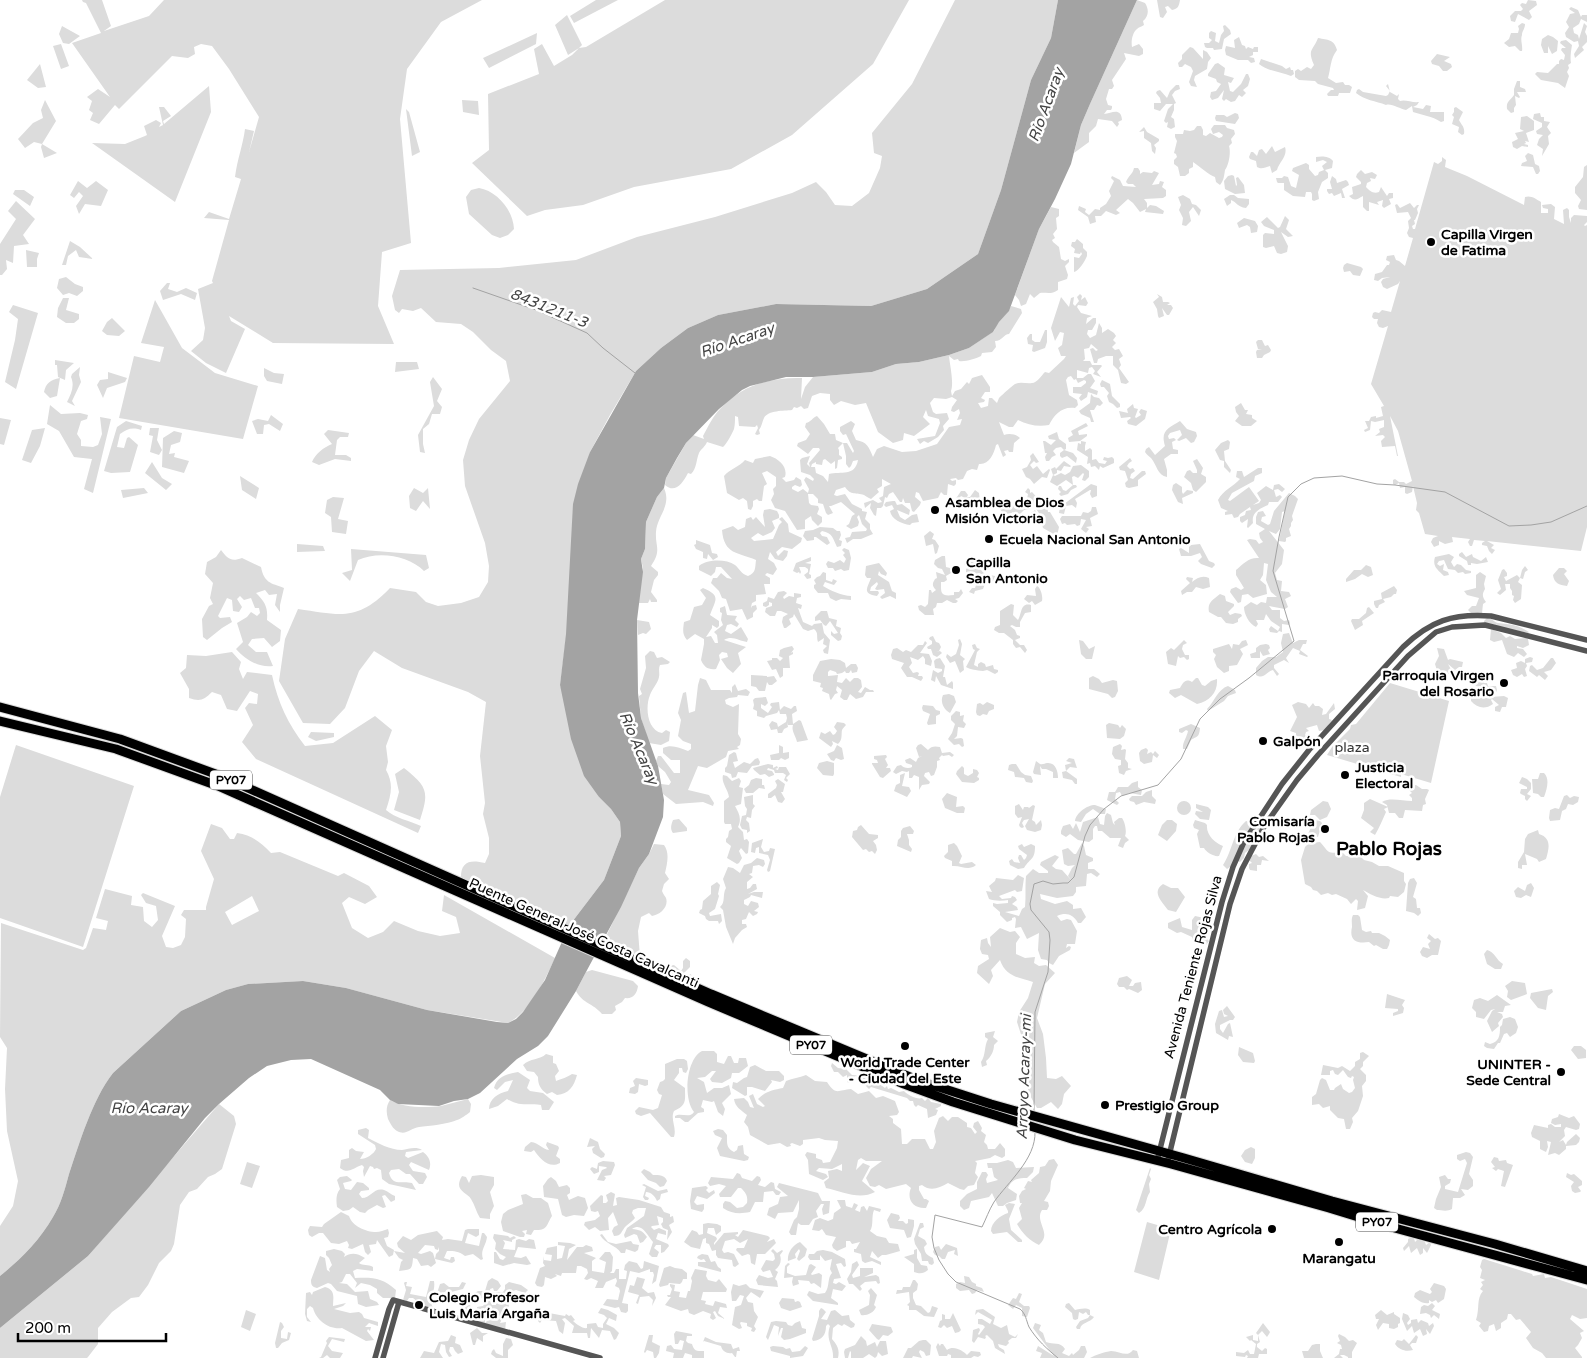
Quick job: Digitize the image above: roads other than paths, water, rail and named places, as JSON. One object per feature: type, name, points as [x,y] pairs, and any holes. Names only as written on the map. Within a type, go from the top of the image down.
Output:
[{"type":"highway","name":"PY07","points":[[0,707],[94,730],[190,764],[346,830],[451,884]]},
{"type":"highway","name":"PY07","points":[[0,721],[73,737],[141,757],[218,786],[451,884]]},
{"type":"highway","name":"Puente General José Costa Cavalcanti","points":[[451,884],[909,1086],[953,1102],[1020,1117]]},
{"type":"highway","name":"PY07","points":[[1020,1117],[1035,1116],[1157,1156],[1167,1164],[1587,1280]]},
{"type":"highway","name":"PY07","points":[[1020,1117],[1040,1129],[1157,1156],[1169,1154],[1587,1271]]},
{"type":"street","name":"Avenida Teniente Rojas Silva","points":[[1157,1156],[1219,910],[1233,867],[1256,821],[1308,750],[1412,638],[1432,624],[1449,617],[1475,614],[1491,616],[1587,640]]},
{"type":"street","name":"Avenida Teniente Rojas Silva","points":[[1169,1154],[1230,904],[1247,858],[1265,825],[1297,780],[1419,644],[1436,632],[1452,627],[1485,625],[1587,651]]},
{"type":"street","points":[[1376,676],[1384,684]]},
{"type":"street","points":[[1167,1164],[1169,1154]]},
{"type":"street","points":[[375,1358],[389,1309],[396,1301]]},
{"type":"street","points":[[383,1358],[396,1301]]},
{"type":"street","points":[[396,1301],[600,1358]]},
{"type":"water","name":"Río Acaray","points":[[1058,0],[1137,0],[1081,125],[1071,164],[1039,229],[1009,311],[993,332],[969,348],[919,362],[896,364],[872,372],[813,377],[786,377],[750,386],[742,390],[719,409],[686,443],[666,478],[664,488],[657,497],[646,522],[645,549],[641,559],[643,572],[637,620],[638,693],[641,718],[658,766],[664,800],[663,817],[649,854],[639,868],[621,907],[576,991],[548,1036],[538,1046],[517,1059],[480,1093],[468,1099],[439,1106],[398,1104],[390,1100],[380,1090],[311,1059],[291,1060],[267,1066],[249,1078],[205,1118],[149,1187],[88,1256],[0,1328],[0,1276],[36,1242],[56,1212],[87,1122],[99,1096],[113,1073],[181,1011],[226,990],[248,984],[303,981],[346,988],[427,1010],[497,1022],[508,1023],[516,1019],[523,1012],[545,980],[569,926],[604,880],[621,836],[620,822],[584,776],[571,739],[560,685],[566,634],[573,504],[590,452],[636,371],[661,348],[688,328],[718,315],[776,304],[871,306],[927,289],[978,254],[1001,190],[1031,80],[1051,38]]},
{"type":"waterway","name":"8431211-3","points":[[473,288],[536,310],[587,333],[635,373]]},
{"type":"waterway","name":"Arroyo Acaray-mi","points":[[1034,1111],[1035,1012],[1048,972],[1050,940],[1049,932],[1031,910],[1030,904],[1034,884],[1043,881],[1053,884],[1068,883],[1074,877],[1085,836],[1090,825],[1104,809],[1121,796],[1158,785],[1181,759],[1200,719],[1220,699],[1294,641],[1273,571],[1288,497],[1301,484],[1314,478],[1342,476],[1377,484],[1445,492],[1509,526],[1551,522],[1587,506]]},
{"type":"waterway","name":"Arroyo Acaray-mi","points":[[1035,1132],[1031,1152],[1026,1161],[994,1202],[982,1227],[935,1215],[932,1237],[939,1260],[956,1282],[1020,1309],[1024,1313],[1029,1327],[1035,1336],[1058,1358]]},
{"type":"place","name":"Capilla Virgen de Fatima","points":[[1431,242]]},
{"type":"place","name":"Asamblea de Dios Misión Victoria","points":[[935,510]]},
{"type":"place","name":"Ecuela Nacional San Antonio","points":[[989,539]]},
{"type":"place","name":"Capilla San Antonio","points":[[956,570]]},
{"type":"place","name":"Parroquia Virgen del Rosario","points":[[1504,683]]},
{"type":"place","name":"Galpón","points":[[1263,741]]},
{"type":"place","name":"Justicia Electoral","points":[[1345,775]]},
{"type":"place","name":"Comisaría Pablo Rojas","points":[[1325,829]]},
{"type":"place","name":"World Trade Center - Ciudad del Este","points":[[905,1046]]},
{"type":"place","name":"UNINTER - Sede Central","points":[[1561,1072]]},
{"type":"place","name":"Prestigio Group","points":[[1105,1105]]},
{"type":"place","name":"Centro Agrícola","points":[[1272,1229]]},
{"type":"place","name":"Marangatu","points":[[1339,1242]]},
{"type":"place","name":"Colegio Profesor Luis María Argaña","points":[[419,1305]]},
{"type":"district","name":"Pablo Rojas","points":[[1389,849]]},
{"type":"park label","name":"plaza","points":[[1352,747]]}]
